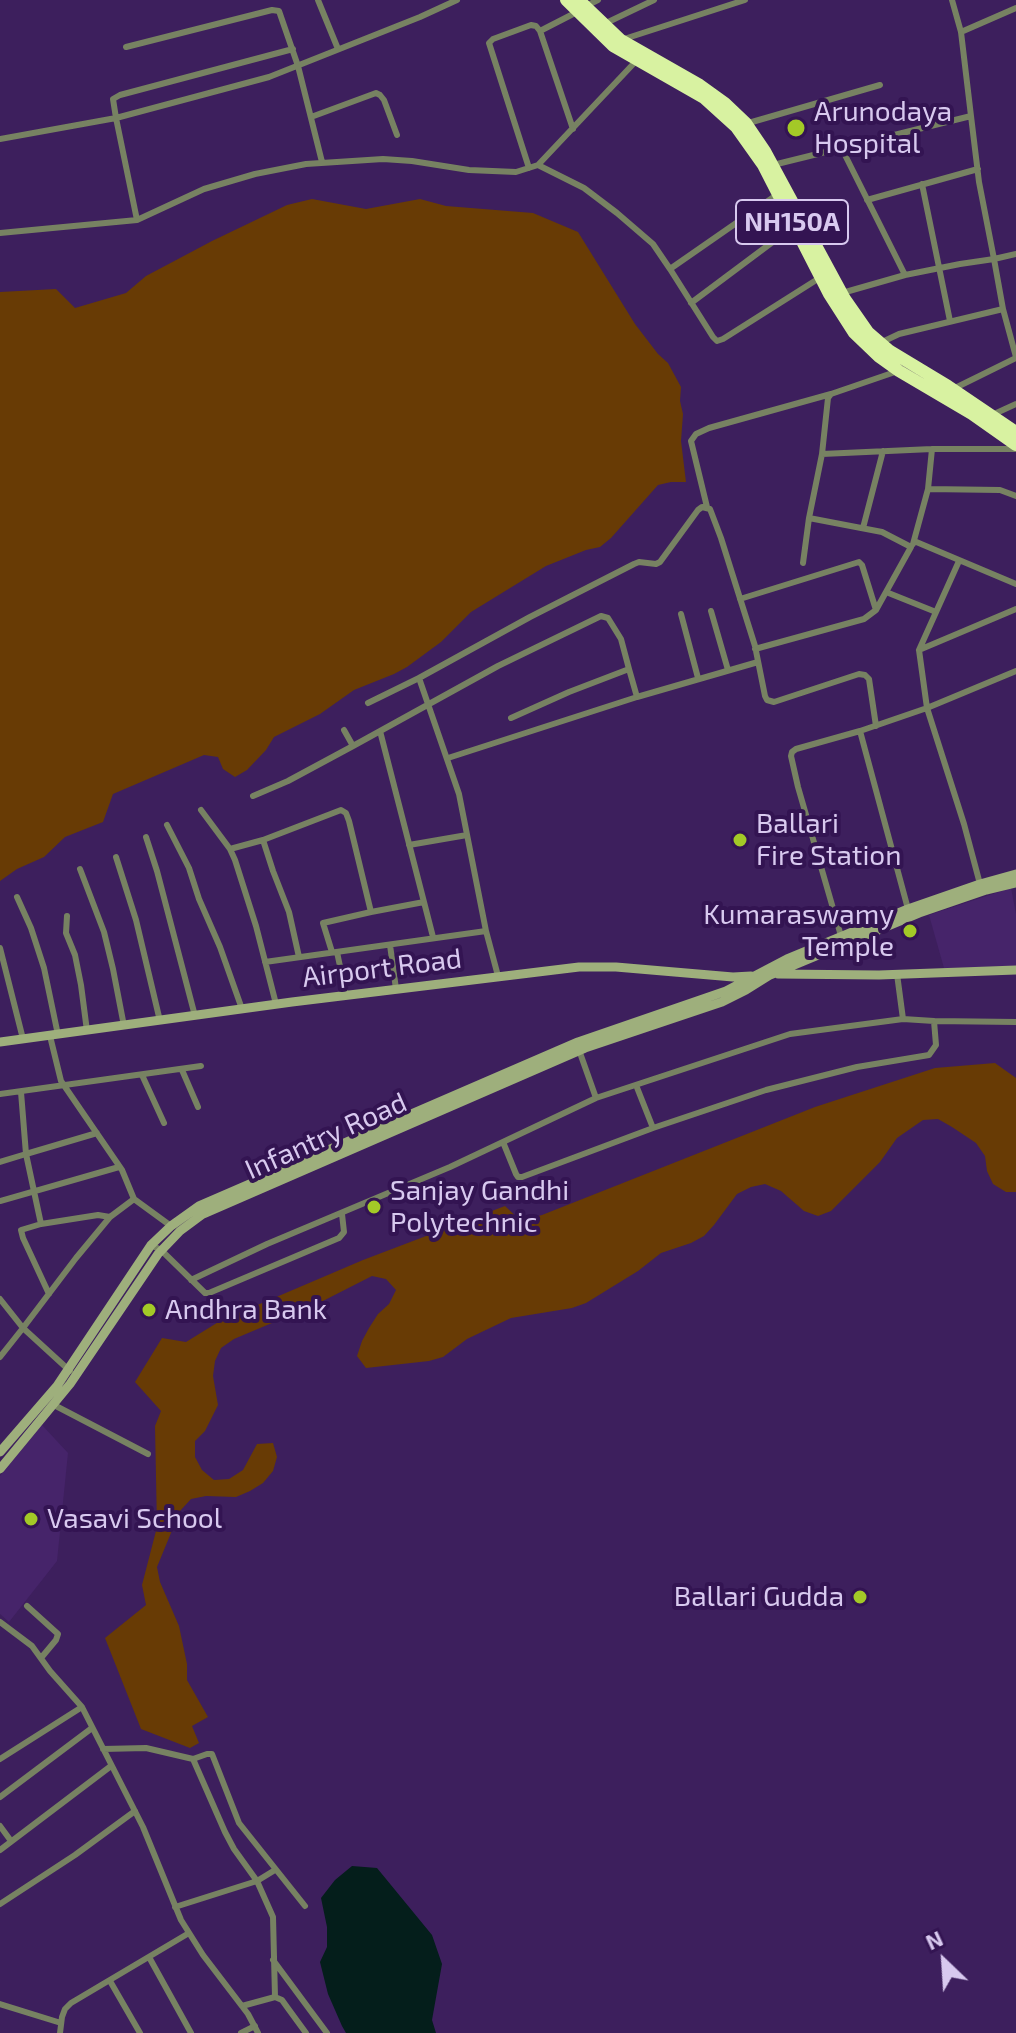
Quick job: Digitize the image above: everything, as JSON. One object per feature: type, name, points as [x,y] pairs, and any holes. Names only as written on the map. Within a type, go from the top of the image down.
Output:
[{"type":"highway","name":"NH150A","points":[[566,0],[581,6],[621,40],[700,85],[725,103],[773,165],[861,322],[890,351],[1016,432]]},
{"type":"highway","name":"NH150A","points":[[581,6],[613,46],[704,98],[742,126],[841,315],[854,333],[899,371],[972,414],[1016,447]]},
{"type":"street","points":[[318,0],[338,49]]},
{"type":"street","points":[[0,139],[116,118],[269,77],[457,0]]},
{"type":"street","points":[[540,31],[581,6],[598,0]]},
{"type":"street","points":[[604,24],[654,0]]},
{"type":"street","points":[[621,40],[745,0]]},
{"type":"street","points":[[952,0],[961,32],[978,169],[994,259],[1016,358],[953,389]]},
{"type":"street","points":[[961,32],[1016,8]]},
{"type":"street","points":[[126,47],[276,10],[282,14],[293,49],[322,162]]},
{"type":"street","points":[[529,168],[489,43],[493,39],[531,25],[536,26],[573,129]]},
{"type":"street","points":[[137,220],[113,99],[293,49]]},
{"type":"street","points":[[0,233],[137,220],[204,189],[255,174],[322,162],[383,159],[469,170],[516,172],[538,165],[637,60]]},
{"type":"street","points":[[742,126],[880,85]]},
{"type":"street","points":[[311,117],[376,93],[384,100],[397,135]]},
{"type":"street","points":[[773,165],[971,116]]},
{"type":"street","points":[[842,149],[905,275]]},
{"type":"street","points":[[538,165],[584,188],[653,244],[717,341],[821,277]]},
{"type":"street","points":[[867,200],[978,169]]},
{"type":"street","points":[[922,184],[950,321]]},
{"type":"street","points":[[670,269],[778,194]]},
{"type":"street","points":[[691,303],[794,226]]},
{"type":"street","points":[[842,293],[905,275],[1016,254]]},
{"type":"street","points":[[880,343],[899,334],[1003,309]]},
{"type":"street","points":[[876,726],[869,679],[865,675],[859,674],[774,702],[767,700],[740,599],[707,507],[691,441],[696,434],[709,428],[831,394],[899,371]]},
{"type":"street","points":[[803,563],[831,394]]},
{"type":"street","points":[[992,415],[1016,404]]},
{"type":"street","points":[[822,454],[1016,447]]},
{"type":"street","points":[[755,649],[864,619],[876,610],[913,544],[928,489],[932,449]]},
{"type":"street","points":[[863,528],[883,451]]},
{"type":"street","points":[[928,489],[1000,490],[1016,496]]},
{"type":"street","points":[[368,703],[634,564],[660,562],[698,510],[707,507]]},
{"type":"street","points":[[809,518],[882,532],[1016,584]]},
{"type":"street","points":[[959,561],[919,650],[927,708],[980,884]]},
{"type":"street","points":[[740,599],[859,562],[876,610]]},
{"type":"street","points":[[886,592],[936,612]]},
{"type":"street","points":[[919,650],[1016,609]]},
{"type":"street","points":[[711,611],[728,670]]},
{"type":"street","points":[[681,614],[698,678]]},
{"type":"street","points":[[253,796],[353,746],[498,666],[601,616],[608,618],[621,639],[637,697]]},
{"type":"street","points":[[448,758],[698,678],[758,662]]},
{"type":"street","points":[[511,718],[629,669]]},
{"type":"street","points":[[841,936],[798,787],[792,752],[927,708],[1016,671]]},
{"type":"street","points":[[419,678],[459,794],[498,976]]},
{"type":"street","points":[[344,730],[353,746]]},
{"type":"street","points":[[380,731],[433,937]]},
{"type":"street","points":[[860,731],[908,909]]},
{"type":"street","points":[[201,810],[230,849],[256,926],[276,1004]]},
{"type":"street","points":[[230,849],[263,840],[341,810],[346,813],[371,912]]},
{"type":"street","points":[[167,825],[189,868],[242,1009]]},
{"type":"street","points":[[409,845],[467,835]]},
{"type":"street","points":[[146,837],[195,1016]]},
{"type":"street","points":[[263,840],[289,912],[299,957]]},
{"type":"street","points":[[116,857],[139,931],[160,1021]]},
{"type":"street","points":[[80,869],[104,932],[124,1026]]},
{"type":"street","name":"Infantry Road","points":[[0,1469],[54,1405],[72,1373],[132,1290],[171,1226],[199,1206],[602,1032],[726,991],[787,959],[841,936],[908,909],[1016,874]]},
{"type":"street","name":"Infantry Road","points":[[156,1248],[211,1210],[579,1050],[722,1002],[770,975],[919,913],[1016,883]]},
{"type":"street","points":[[17,897],[44,968],[63,1084],[119,1167],[134,1199],[171,1226]]},
{"type":"street","points":[[346,995],[323,923],[424,902]]},
{"type":"street","points":[[67,916],[66,933],[75,955],[87,1031]]},
{"type":"street","points":[[265,962],[486,931]]},
{"type":"street","points":[[390,945],[396,989]]},
{"type":"street","points":[[0,948],[23,1039]]},
{"type":"street","name":"Airport Road","points":[[0,1042],[579,967],[733,977],[757,974],[1016,970]]},
{"type":"street","points":[[897,974],[903,1019]]},
{"type":"street","points":[[191,1280],[596,1098],[790,1034],[903,1019],[1016,1022]]},
{"type":"street","points":[[503,1142],[516,1174],[522,1177],[766,1090],[857,1067],[929,1055],[936,1045],[934,1021]]},
{"type":"street","points":[[579,1050],[596,1098]]},
{"type":"street","points":[[0,1094],[201,1066]]},
{"type":"street","points":[[182,1070],[198,1107]]},
{"type":"street","points":[[142,1075],[164,1123]]},
{"type":"street","points":[[636,1085],[653,1128]]},
{"type":"street","points":[[21,1092],[26,1154],[41,1224]]},
{"type":"street","points":[[0,1162],[97,1133]]},
{"type":"street","points":[[0,1201],[119,1167]]},
{"type":"street","points":[[0,1357],[110,1217],[134,1199]]},
{"type":"street","points":[[156,1248],[205,1293],[214,1292],[339,1238],[344,1232],[342,1214]]},
{"type":"street","points":[[49,1294],[21,1233],[24,1228],[98,1215],[110,1217]]},
{"type":"street","points":[[0,1299],[23,1328],[72,1373]]},
{"type":"street","name":"Infantry Road","points":[[0,1452],[72,1373]]},
{"type":"street","points":[[54,1405],[148,1454]]},
{"type":"street","points":[[27,1606],[58,1634],[41,1658]]},
{"type":"street","points":[[0,1622],[32,1646],[82,1707],[135,1811],[189,1933],[256,2030],[241,2033]]},
{"type":"street","points":[[0,1759],[82,1707]]},
{"type":"street","points":[[0,1797],[92,1728]]},
{"type":"street","points":[[103,1749],[138,1747],[193,1759],[212,1754],[239,1823],[305,1906]]},
{"type":"street","points":[[193,1759],[225,1832],[257,1881],[273,1917],[275,1997]]},
{"type":"street","points":[[0,1850],[111,1766]]},
{"type":"street","points":[[0,1904],[135,1811]]},
{"type":"street","points":[[0,1826],[11,1841]]},
{"type":"street","points":[[175,1907],[257,1881],[275,1870]]},
{"type":"street","points":[[60,2033],[65,2009],[71,2003],[189,1933]]},
{"type":"street","points":[[149,1957],[191,2033]]},
{"type":"street","points":[[273,1960],[327,2033]]},
{"type":"street","points":[[110,1981],[140,2033]]},
{"type":"street","points":[[242,2006],[275,1997],[282,2000],[306,2033]]},
{"type":"street","points":[[0,2004],[61,2023]]},
{"type":"shaded area","points":[[312,199],[366,209],[420,199],[446,206],[533,213],[578,232],[635,324],[668,363],[681,387],[681,441],[686,482],[658,485],[600,547],[546,566],[471,612],[441,642],[407,667],[354,690],[320,714],[274,737],[247,770],[235,777],[223,769],[218,757],[204,755],[113,794],[103,822],[65,837],[44,857],[0,881],[0,292],[56,289],[75,308],[126,293],[146,276],[212,241],[287,205]]},
{"type":"shaded area","points":[[1011,888],[1016,914],[1016,966],[944,968],[929,915]]},
{"type":"shaded area","points":[[995,1063],[1016,1078],[1016,1192],[1006,1192],[993,1184],[985,1156],[976,1143],[938,1119],[923,1120],[897,1138],[880,1162],[831,1211],[818,1216],[804,1211],[781,1191],[765,1184],[751,1187],[737,1194],[704,1236],[661,1253],[586,1303],[511,1318],[467,1339],[443,1357],[366,1368],[357,1356],[362,1341],[396,1290],[386,1279],[372,1276],[317,1304],[234,1339],[221,1348],[213,1376],[218,1405],[205,1431],[195,1441],[195,1457],[202,1470],[214,1480],[229,1479],[243,1470],[257,1444],[273,1443],[277,1457],[273,1471],[263,1483],[250,1491],[236,1497],[191,1499],[180,1511],[157,1567],[160,1582],[179,1626],[187,1680],[208,1717],[192,1726],[199,1743],[190,1748],[141,1729],[105,1638],[146,1605],[142,1585],[157,1527],[155,1426],[161,1411],[135,1382],[162,1338],[186,1342],[220,1321],[363,1260],[505,1206],[521,1221],[542,1215],[815,1107],[935,1068]]},
{"type":"shaded area","name":"Vasavi School","points":[[42,1425],[68,1453],[57,1561],[9,1622],[0,1614],[0,1476]]},
{"type":"shaded area","points":[[352,1866],[377,1868],[432,1935],[442,1964],[432,2020],[436,2033],[346,2033],[342,2026],[328,1994],[320,1962],[327,1947],[327,1927],[321,1898],[335,1880]]},
{"type":"place","name":"Arunodaya Hospital","points":[[796,128]]},
{"type":"place","name":"Ballari Fire Station","points":[[740,840]]},
{"type":"place","name":"Kumaraswamy Temple","points":[[910,931]]},
{"type":"place","name":"Sanjay Gandhi Polytechnic","points":[[374,1207]]},
{"type":"place","name":"Andhra Bank","points":[[149,1310]]},
{"type":"place","name":"Vasavi School","points":[[31,1519]]},
{"type":"place","name":"Ballari Gudda","points":[[860,1597]]}]
